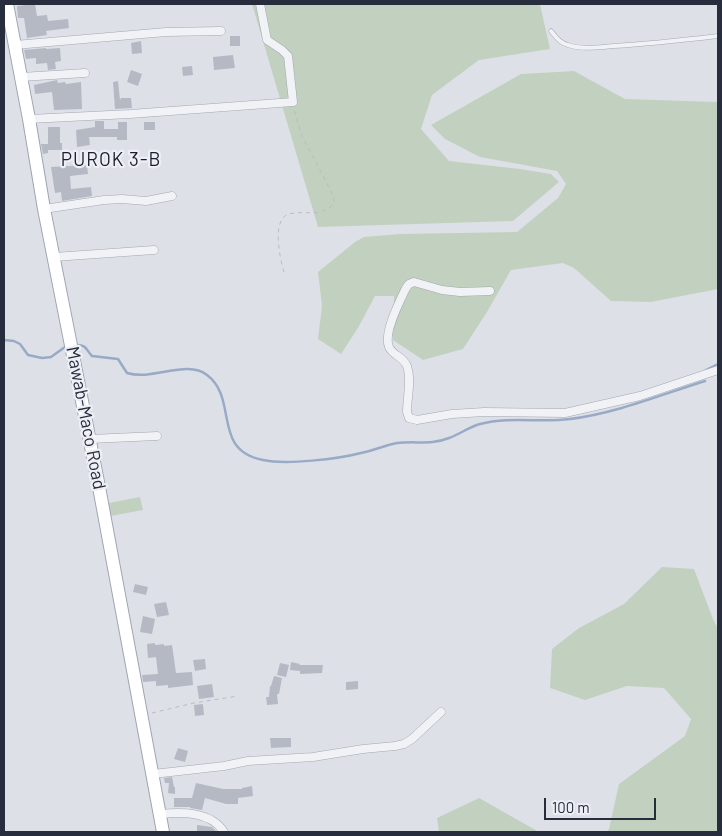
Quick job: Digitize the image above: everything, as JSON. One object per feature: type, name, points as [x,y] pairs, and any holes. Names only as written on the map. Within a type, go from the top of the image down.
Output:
[{"type":"main road","name":"Mawab-Maco Road","points":[[7,4],[44,209],[90,439],[163,832]]},
{"type":"street","points":[[29,119],[294,102],[288,56],[267,40],[260,4]]},
{"type":"street","points":[[15,46],[173,32],[221,31]]},
{"type":"street","points":[[21,77],[85,73]]},
{"type":"street","points":[[44,209],[104,200],[146,201],[172,196]]},
{"type":"street","points":[[54,257],[154,250]]},
{"type":"street","points":[[490,291],[460,292],[442,290],[414,282],[406,288],[389,330],[388,340],[389,347],[394,354],[402,358],[407,364],[409,372],[407,412],[409,418],[416,420],[452,414],[484,412],[565,414],[640,396],[718,370]]},
{"type":"street","points":[[90,439],[157,436]]},
{"type":"street","points":[[153,774],[224,766],[248,761],[313,757],[395,746],[404,744],[412,739],[441,712]]},
{"type":"street","points":[[160,814],[181,812],[201,816],[212,820],[224,832]]},
{"type":"lane","points":[[551,31],[562,43],[585,48],[718,36]]},
{"type":"path","points":[[284,272],[278,247],[280,222],[289,214],[324,211],[334,204],[334,200],[301,134],[294,102]]},
{"type":"path","points":[[141,715],[194,703],[238,696]]},
{"type":"green space","points":[[252,4],[540,4],[550,49],[479,60],[432,95],[421,129],[449,161],[551,174],[559,182],[513,221],[318,227]]},
{"type":"green space","points":[[574,71],[625,99],[718,102],[718,289],[651,302],[611,301],[574,268],[563,263],[511,270],[463,349],[423,360],[393,340],[394,296],[375,296],[358,328],[341,354],[318,339],[322,306],[318,272],[355,242],[364,237],[400,234],[517,232],[558,198],[566,184],[557,171],[480,157],[445,139],[431,125],[521,74]]},
{"type":"green space","points":[[140,497],[143,510],[111,516],[109,503]]},
{"type":"green space","points":[[662,567],[694,569],[718,629],[718,832],[607,832],[619,784],[685,736],[691,719],[664,688],[627,686],[585,700],[550,688],[552,649],[579,628],[624,604]]},
{"type":"green space","points":[[479,798],[539,832],[439,832],[437,818]]},
{"type":"building","points":[[35,4],[37,16],[47,15],[48,21],[68,19],[69,28],[46,31],[47,35],[27,38],[24,18],[18,18],[17,6]]},
{"type":"building","points":[[230,36],[240,36],[240,46],[230,46]]},
{"type":"building","points":[[141,41],[142,53],[132,54],[131,43]]},
{"type":"building","points":[[60,48],[61,61],[55,62],[56,69],[48,70],[47,63],[36,64],[36,58],[26,59],[24,50]]},
{"type":"building","points":[[233,55],[235,68],[214,70],[213,57]]},
{"type":"building","points":[[192,66],[193,75],[183,76],[182,67]]},
{"type":"building","points":[[131,70],[142,74],[138,86],[127,82]]},
{"type":"building","points":[[57,80],[58,83],[65,82],[66,84],[81,82],[82,109],[54,110],[52,92],[35,94],[34,85]]},
{"type":"building","points":[[118,81],[120,100],[121,98],[131,98],[132,108],[115,109],[113,82]]},
{"type":"building","points":[[95,121],[104,121],[104,129],[118,129],[118,122],[127,122],[127,140],[117,140],[117,137],[89,137],[90,145],[77,147],[76,130],[95,127]]},
{"type":"building","points":[[144,122],[155,122],[155,130],[144,130]]},
{"type":"building","points":[[48,127],[60,127],[62,150],[48,150],[48,153],[43,154],[41,144],[48,144]]},
{"type":"building","points":[[87,165],[88,174],[70,176],[71,189],[91,187],[92,196],[62,201],[61,192],[55,193],[51,167]]},
{"type":"building","points":[[135,584],[148,587],[146,595],[133,592]]},
{"type":"building","points":[[166,602],[169,615],[157,617],[154,604]]},
{"type":"building","points":[[143,616],[155,619],[152,634],[140,632]]},
{"type":"building","points":[[155,643],[155,645],[172,645],[176,673],[192,672],[193,685],[168,688],[168,685],[156,686],[156,681],[143,682],[142,675],[158,674],[156,657],[148,658],[147,644]]},
{"type":"building","points":[[205,659],[206,669],[195,671],[193,660]]},
{"type":"building","points":[[291,662],[299,665],[323,665],[322,673],[300,674],[300,671],[290,670]]},
{"type":"building","points":[[280,663],[289,665],[286,677],[277,675]]},
{"type":"building","points":[[274,676],[282,678],[279,694],[277,694],[278,704],[267,705],[266,697],[269,697],[270,686]]},
{"type":"building","points":[[358,681],[358,689],[346,690],[346,682]]},
{"type":"building","points":[[212,684],[214,697],[199,699],[197,686]]},
{"type":"building","points":[[203,704],[204,715],[195,716],[194,705]]},
{"type":"building","points":[[270,738],[291,738],[291,747],[271,748]]},
{"type":"building","points":[[178,748],[188,751],[185,762],[174,759]]},
{"type":"building","points":[[172,777],[175,794],[168,793],[169,783],[165,783],[164,778]]},
{"type":"building","points":[[196,783],[223,789],[242,789],[252,786],[253,796],[238,798],[238,804],[226,804],[205,798],[202,810],[190,807],[174,807],[174,798],[192,798]]},
{"type":"building","points":[[197,825],[212,827],[217,832],[197,832]]},
{"type":"waterway","points":[[4,340],[14,341],[20,344],[28,355],[42,358],[51,357],[65,347]]},
{"type":"waterway","points":[[77,345],[85,347],[92,356],[118,359],[127,373],[137,375],[190,369],[207,375],[216,385],[222,397],[231,435],[237,446],[247,454],[263,460],[285,462],[351,455],[397,443],[443,440],[476,425],[503,420],[559,420],[587,416],[622,408],[705,381]]},
{"type":"waterway","points":[[706,370],[718,364]]},
{"type":"district","name":"PUROK 3-B","points":[[111,160]]}]
